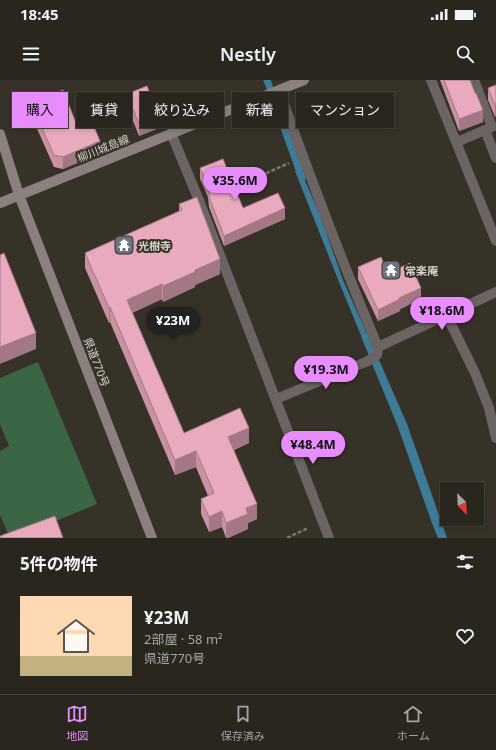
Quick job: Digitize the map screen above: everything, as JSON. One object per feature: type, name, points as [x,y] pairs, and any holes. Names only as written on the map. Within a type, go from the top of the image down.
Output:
[{"type":"main road","name":"柳川城島線","points":[[274,92],[304,80]]},
{"type":"main road","name":"柳川城島線","points":[[0,203],[232,109]]},
{"type":"main road","name":"県道770号","points":[[0,134],[19,195],[152,538]]},
{"type":"street","points":[[432,80],[496,242]]},
{"type":"street","points":[[457,142],[492,127],[474,80]]},
{"type":"street","points":[[288,127],[303,158],[377,351]]},
{"type":"street","points":[[485,130],[496,158]]},
{"type":"street","points":[[171,134],[200,203],[329,538]]},
{"type":"street","points":[[276,400],[368,361],[377,351],[496,292]]},
{"type":"street","points":[[447,316],[475,373],[489,408],[496,438]]},
{"type":"path","points":[[227,191],[288,163]]},
{"type":"path","points":[[287,538],[323,522]]},
{"type":"green space","points":[[38,362],[97,504],[15,538],[10,538],[0,515],[0,451],[9,446],[0,424],[0,378]]},
{"type":"water","points":[[300,169],[320,215],[343,280],[371,343],[365,345],[341,287],[295,171]]},
{"type":"water","points":[[379,360],[407,424],[440,518],[440,526],[443,526],[447,538],[438,538],[398,427],[373,366]]},
{"type":"building","points":[[444,80],[470,80],[483,110],[459,119]]},
{"type":"building","points":[[496,85],[496,105],[495,105],[488,88]]},
{"type":"building","points":[[147,86],[149,92],[140,92],[139,124],[132,106],[132,92]]},
{"type":"building","points":[[68,103],[76,123],[76,128],[95,128],[100,141],[63,157],[54,155],[42,128],[68,128]]},
{"type":"building","points":[[223,159],[243,208],[278,193],[285,208],[224,236],[209,197],[208,191],[210,190],[200,168]]},
{"type":"building","points":[[197,197],[220,259],[195,270],[195,272],[163,286],[162,284],[127,300],[184,433],[240,408],[249,428],[228,437],[257,504],[246,508],[248,514],[226,523],[222,511],[209,517],[201,499],[214,493],[196,451],[175,460],[110,307],[109,308],[85,253],[182,210],[179,204]]},
{"type":"building","points":[[4,253],[36,333],[0,347],[0,255]]},
{"type":"building","points":[[381,257],[388,273],[410,263],[421,288],[378,310],[358,267]]},
{"type":"building","points":[[55,516],[63,538],[0,538],[0,536]]},
{"type":"waterway","points":[[267,80],[302,178]]},
{"type":"waterway","points":[[365,337],[379,371]]},
{"type":"place","name":"光樹寺","points":[[124,245]]},
{"type":"place","name":"常楽庵","points":[[391,270]]}]
